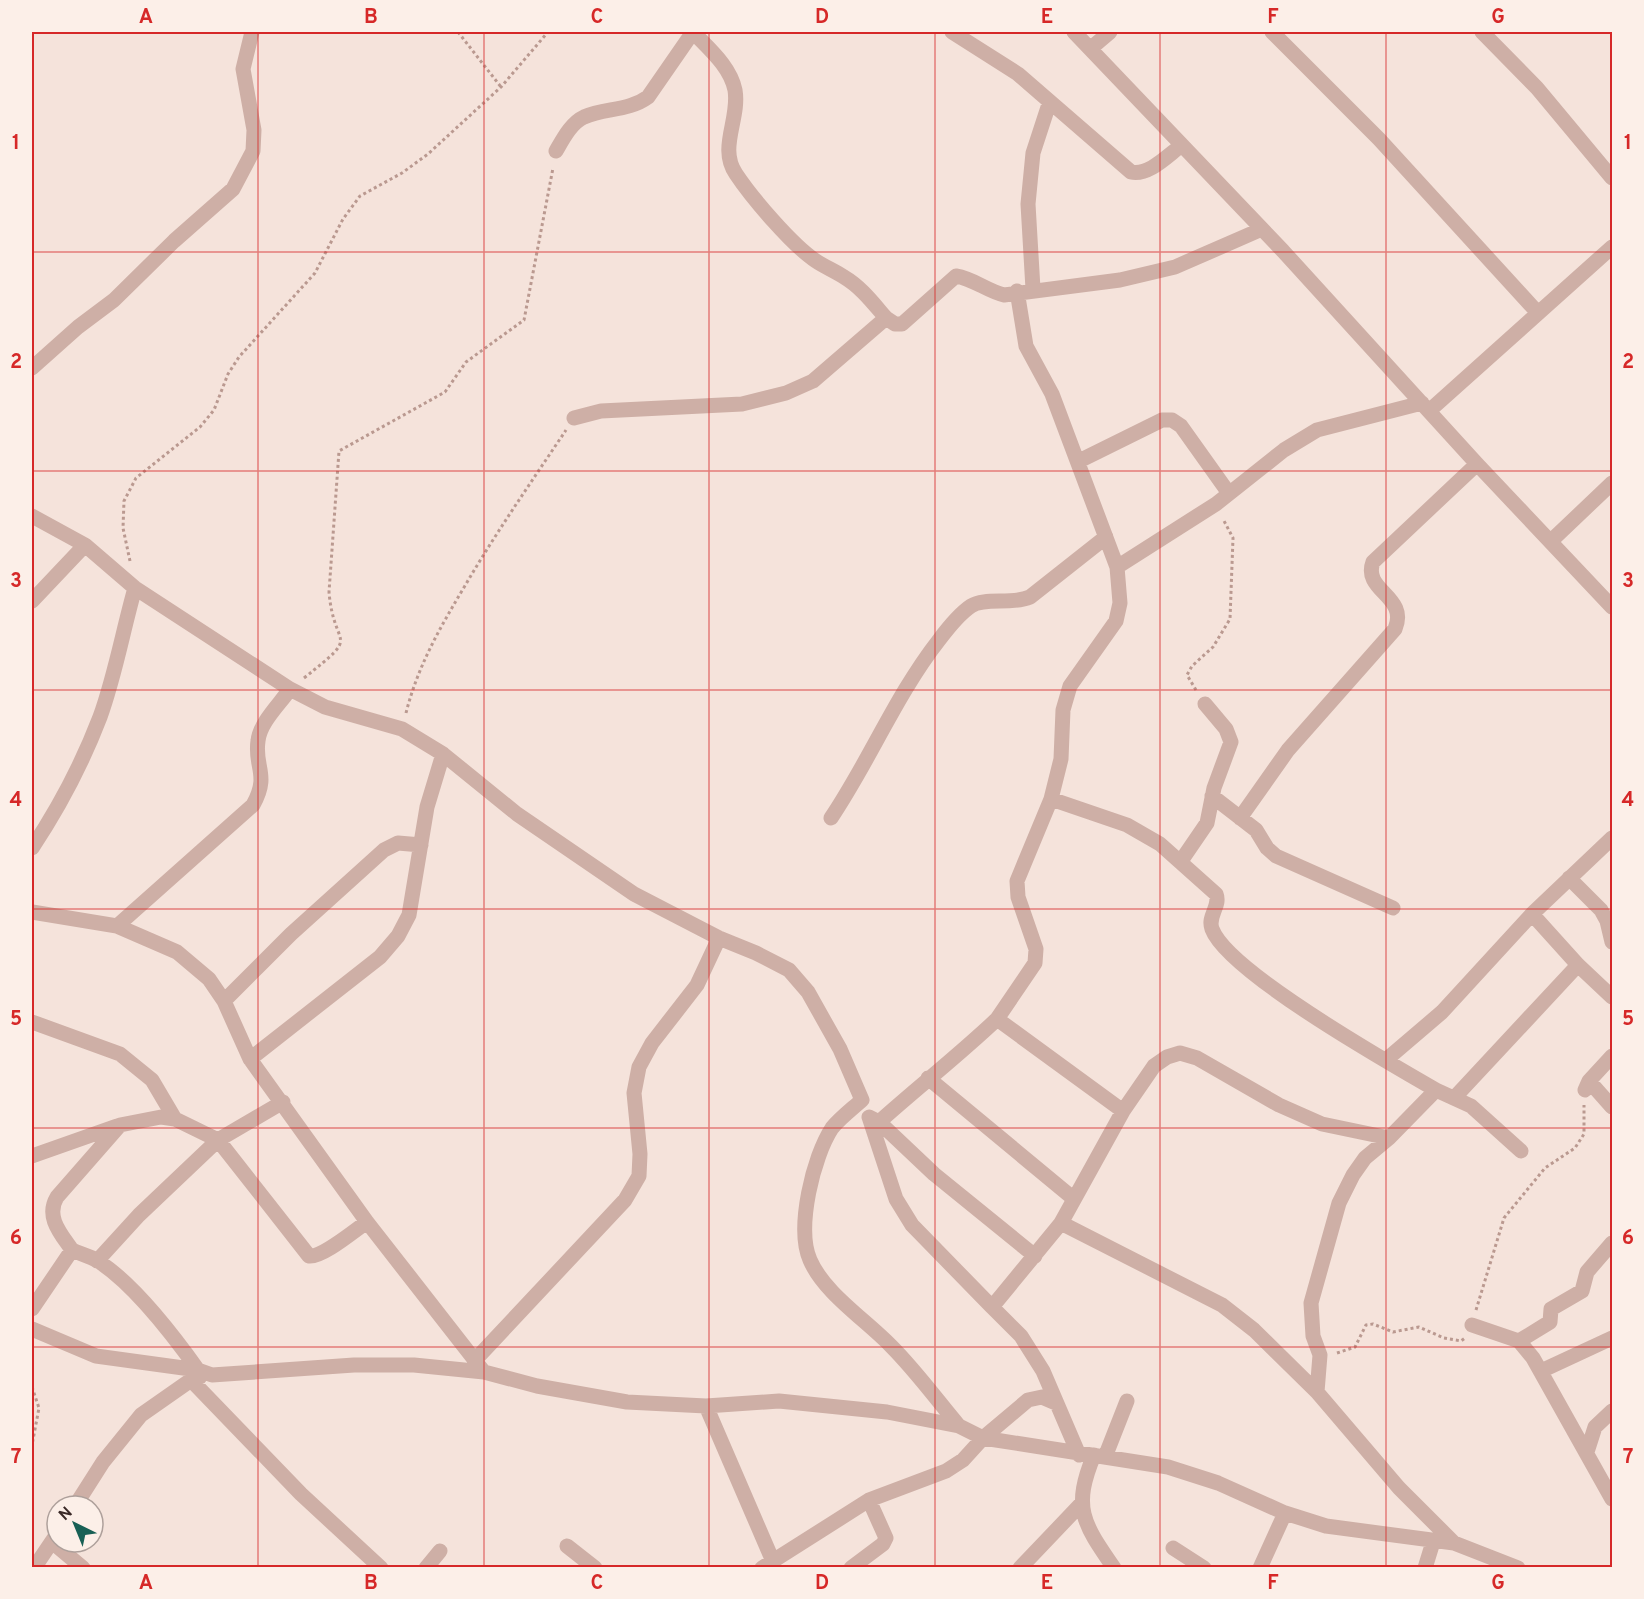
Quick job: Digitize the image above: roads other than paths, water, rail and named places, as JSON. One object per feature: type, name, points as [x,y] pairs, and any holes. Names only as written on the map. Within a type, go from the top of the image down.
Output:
[{"type":"street","points":[[32,368],[78,327],[114,300],[174,241],[233,189],[253,151],[254,130],[243,69],[252,32]]},
{"type":"street","points":[[556,151],[571,128],[582,118],[638,104],[648,97],[693,32],[727,69],[735,90],[736,110],[728,150],[730,165],[736,175],[778,225],[814,261],[855,285],[885,318],[895,324],[902,324],[956,276],[968,278],[994,293],[1004,294],[1120,280],[1175,267],[1262,229]]},
{"type":"street","points":[[952,32],[1017,74],[1049,104],[1131,172],[1146,171],[1182,145]]},
{"type":"street","points":[[1074,32],[1262,229],[1477,464],[1612,607]]},
{"type":"street","points":[[1090,49],[1110,32]]},
{"type":"street","points":[[1272,32],[1379,139],[1538,313]]},
{"type":"street","points":[[1482,32],[1538,88],[1612,178]]},
{"type":"street","points":[[1033,289],[1028,204],[1033,153],[1049,104]]},
{"type":"street","points":[[1117,567],[1216,504],[1228,492],[1284,450],[1317,430],[1426,407],[1612,247]]},
{"type":"street","points":[[874,1120],[963,1052],[997,1019],[1035,963],[1036,949],[1018,897],[1017,881],[1051,799],[1061,759],[1063,710],[1070,686],[1116,621],[1120,603],[1117,567],[1079,461],[1052,394],[1026,346],[1020,324],[1017,291]]},
{"type":"street","points":[[574,418],[601,411],[742,404],[786,393],[813,381],[885,318]]},
{"type":"street","points":[[1079,461],[1162,420],[1172,420],[1181,426],[1228,492]]},
{"type":"street","points":[[1240,818],[1288,750],[1347,687],[1395,629],[1399,619],[1398,608],[1371,577],[1370,570],[1373,562],[1477,464]]},
{"type":"street","points":[[1551,541],[1612,483]]},
{"type":"street","points":[[32,516],[85,545],[135,588],[290,689],[324,707],[402,729],[443,754],[517,814],[634,894],[719,938],[789,970],[808,992],[840,1049],[862,1100],[874,1120],[896,1199],[912,1225],[1021,1336],[1043,1371],[1056,1403],[1093,1456]]},
{"type":"street","points":[[831,818],[925,658],[950,626],[972,605],[1018,602],[1030,597],[1106,537]]},
{"type":"street","points":[[32,602],[85,545]]},
{"type":"street","points":[[32,848],[71,784],[100,715],[135,588]]},
{"type":"street","points":[[117,926],[253,805],[262,790],[257,744],[260,731],[290,689]]},
{"type":"street","points":[[1181,861],[1207,823],[1212,796],[1231,742],[1226,729],[1205,704]]},
{"type":"street","points":[[250,1059],[380,957],[398,936],[409,915],[428,807],[443,754]]},
{"type":"street","points":[[1212,796],[1256,830],[1267,848],[1276,856],[1393,908]]},
{"type":"street","points":[[1051,799],[1127,825],[1160,844],[1216,894],[1217,904],[1211,921],[1212,930],[1226,948],[1255,974],[1314,1016],[1436,1090],[1455,1097],[1483,1116],[1521,1151]]},
{"type":"street","points":[[1387,1059],[1442,1012],[1532,914],[1612,838]]},
{"type":"street","points":[[224,1001],[291,934],[384,850],[398,843],[421,845]]},
{"type":"street","points":[[1569,878],[1601,910],[1607,921],[1612,942]]},
{"type":"street","points":[[32,912],[117,926],[177,952],[209,979],[224,1001],[250,1059],[368,1222],[479,1366]]},
{"type":"street","points":[[1532,914],[1578,965],[1612,997]]},
{"type":"street","points":[[479,1366],[625,1200],[639,1176],[640,1154],[634,1093],[639,1067],[652,1043],[697,985],[719,938]]},
{"type":"street","points":[[1455,1097],[1578,965]]},
{"type":"street","points":[[997,1019],[1123,1111]]},
{"type":"street","points":[[32,1022],[120,1054],[152,1080],[175,1119]]},
{"type":"street","points":[[992,1307],[1061,1223],[1123,1111],[1154,1066],[1167,1057],[1180,1053],[1197,1058],[1279,1105],[1322,1124],[1389,1138]]},
{"type":"street","points":[[1612,1056],[1587,1085],[1612,1107]]},
{"type":"street","points":[[928,1078],[1074,1199]]},
{"type":"street","points":[[1317,1392],[1320,1355],[1313,1336],[1311,1303],[1339,1203],[1353,1175],[1365,1158],[1389,1138],[1436,1090]]},
{"type":"street","points":[[862,1100],[833,1127],[822,1146],[809,1191],[805,1230],[809,1258],[820,1278],[893,1347],[959,1426]]},
{"type":"street","points":[[97,1261],[139,1215],[218,1140],[283,1102]]},
{"type":"street","points":[[32,1156],[120,1125],[154,1118],[175,1119],[218,1140],[309,1256],[315,1257],[324,1252],[368,1222]]},
{"type":"street","points":[[874,1120],[1035,1256]]},
{"type":"street","points":[[120,1125],[53,1204],[53,1222],[72,1250],[97,1261],[153,1313],[200,1375],[301,1494],[381,1568]]},
{"type":"street","points":[[1061,1223],[1222,1305],[1254,1330],[1317,1392],[1399,1488],[1454,1543]]},
{"type":"street","points":[[1519,1341],[1550,1322],[1551,1309],[1582,1291],[1587,1272],[1612,1243]]},
{"type":"street","points":[[32,1309],[72,1250]]},
{"type":"street","points":[[1472,1324],[1519,1341],[1541,1371],[1612,1499]]},
{"type":"street","points":[[32,1329],[96,1356],[200,1375],[402,1365],[479,1366],[537,1386],[627,1402],[706,1406],[779,1401],[887,1412],[959,1426],[982,1438],[1168,1467],[1285,1513],[1326,1526],[1454,1543],[1518,1568]]},
{"type":"street","points":[[1541,1371],[1612,1338]]},
{"type":"street","points":[[83,1494],[103,1462],[141,1415],[200,1375]]},
{"type":"street","points":[[706,1406],[767,1563],[869,1500],[946,1471],[963,1460],[982,1438],[1028,1400],[1042,1397],[1056,1403]]},
{"type":"street","points":[[1114,1568],[1092,1534],[1081,1504],[1083,1480],[1093,1456],[1127,1401]]},
{"type":"street","points":[[1587,1452],[1595,1427],[1612,1411]]},
{"type":"street","points":[[852,1568],[877,1550],[886,1538],[869,1500]]},
{"type":"street","points":[[1020,1568],[1081,1504]]},
{"type":"street","points":[[1260,1568],[1285,1513]]},
{"type":"street","points":[[1425,1568],[1433,1542]]},
{"type":"street","points":[[567,1546],[595,1568]]},
{"type":"street","points":[[1173,1548],[1204,1568]]},
{"type":"street","points":[[426,1568],[440,1551]]},
{"type":"street","points":[[34,1568],[45,1552]]},
{"type":"street","points":[[69,1554],[83,1568]]}]
